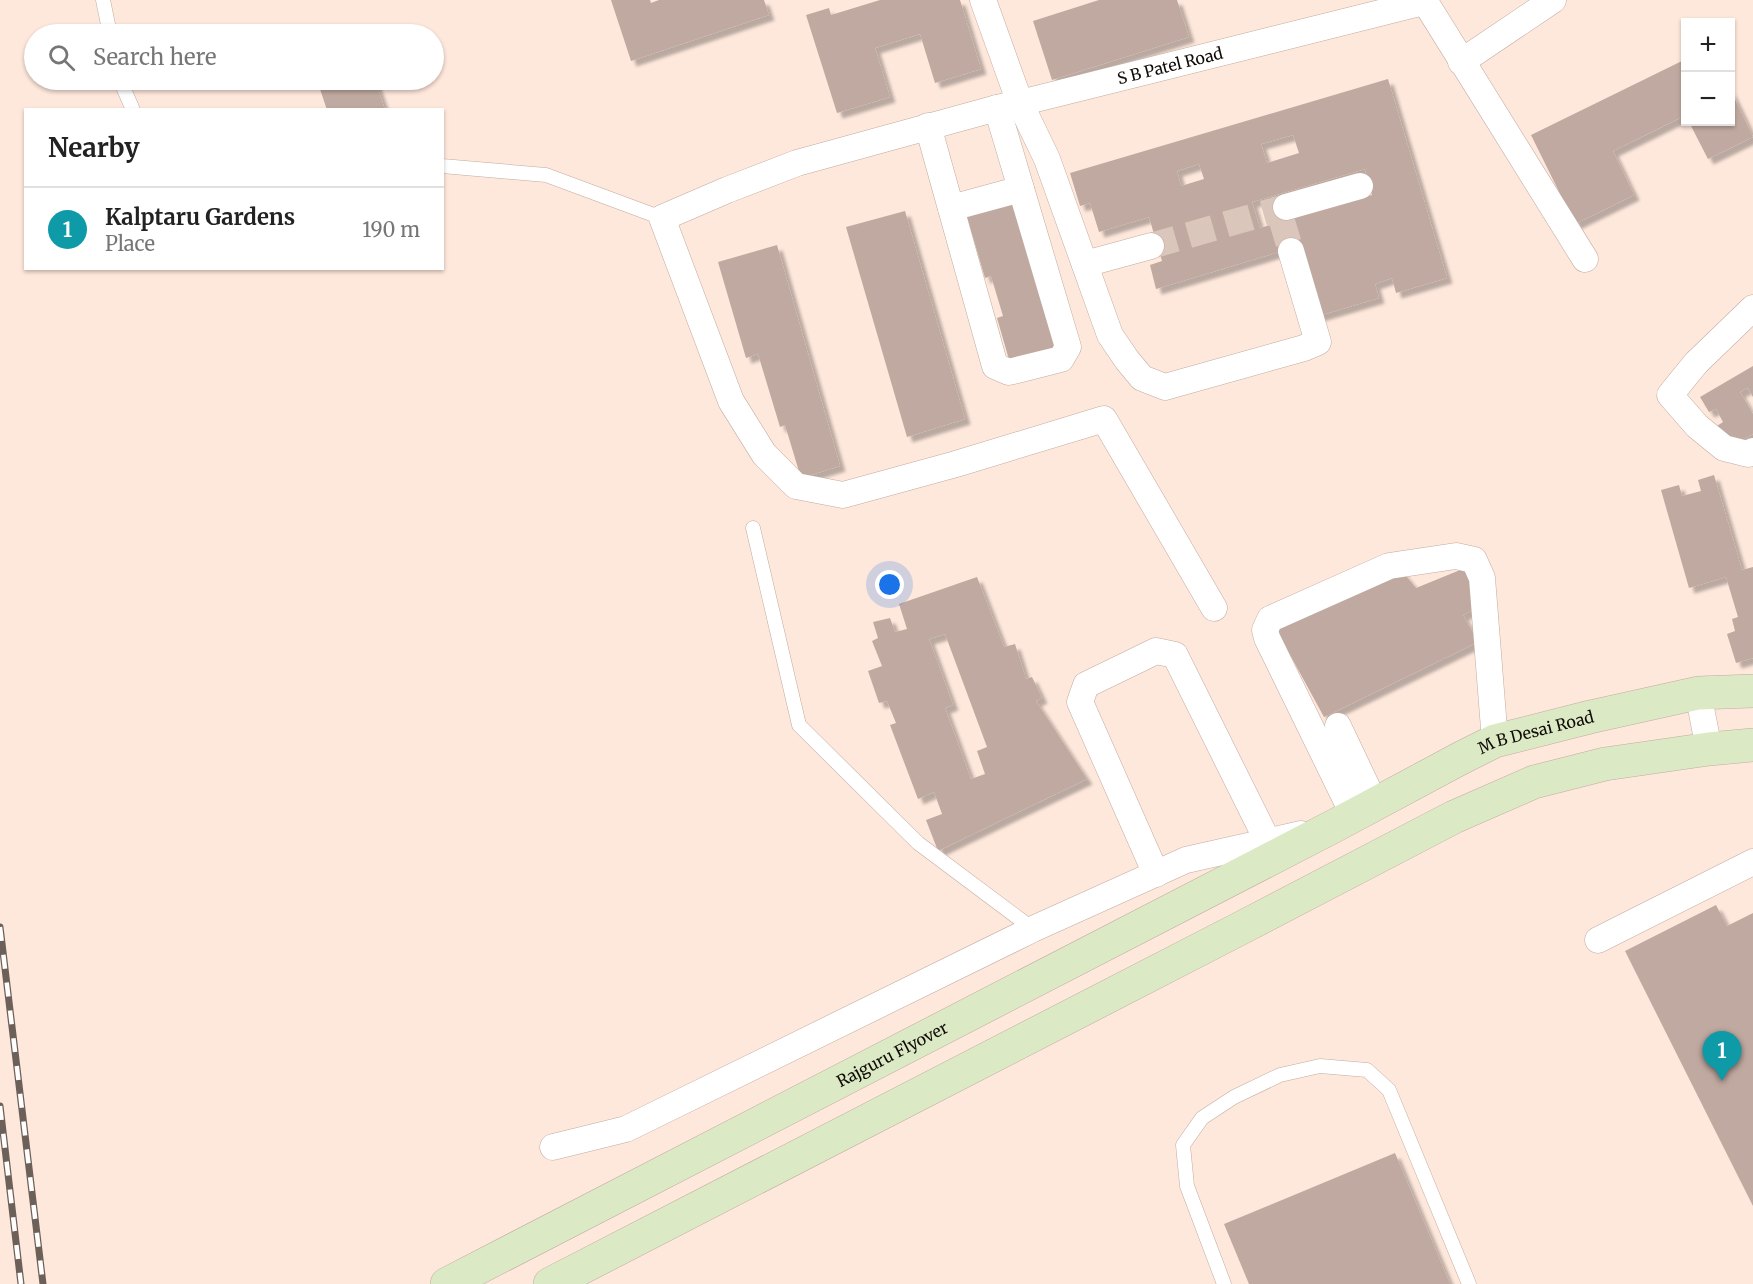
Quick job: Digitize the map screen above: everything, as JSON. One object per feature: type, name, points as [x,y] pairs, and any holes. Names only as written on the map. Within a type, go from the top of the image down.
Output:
[{"type":"main road","name":"M B Desai Road","points":[[1355,815],[1495,741],[1698,693],[1753,691]]},
{"type":"main road","points":[[550,1284],[1454,817],[1534,782],[1605,764],[1709,748],[1753,745]]},
{"type":"main road","name":"Rajguru Flyover","points":[[447,1284],[1355,815]]},
{"type":"street","points":[[928,126],[995,366],[1010,372],[1061,359],[1068,347],[1021,189],[1008,106],[983,0]]},
{"type":"street","points":[[1461,62],[1553,0]]},
{"type":"street","points":[[1424,1],[1585,260]]},
{"type":"street","name":"S B Patel Road","points":[[662,218],[797,163],[928,126],[1424,1]]},
{"type":"street","points":[[1008,106],[1047,159],[1110,335],[1142,378],[1165,387],[1304,348],[1318,342],[1291,251]]},
{"type":"street","points":[[1282,212],[1360,186]]},
{"type":"street","points":[[951,208],[1021,189]]},
{"type":"street","points":[[662,218],[731,401],[764,454],[796,486],[843,495],[956,464],[1104,419],[1214,608]]},
{"type":"street","points":[[1085,264],[1150,246]]},
{"type":"street","points":[[1751,458],[1724,448],[1697,426],[1670,395],[1695,363],[1753,308]]},
{"type":"street","points":[[1355,815],[1267,638],[1265,630],[1270,619],[1389,566],[1456,555],[1474,560],[1482,578],[1495,741]]},
{"type":"street","points":[[1156,874],[1080,702],[1086,686],[1156,651],[1175,655],[1268,842]]},
{"type":"street","points":[[1698,693],[1709,748]]},
{"type":"street","points":[[1338,726],[1355,815]]},
{"type":"street","points":[[553,1147],[626,1129],[1033,929],[1186,860],[1268,842],[1355,815]]},
{"type":"street","points":[[1598,940],[1753,862]]},
{"type":"lane","points":[[103,0],[108,24]]},
{"type":"lane","points":[[124,90],[132,108]]},
{"type":"lane","points":[[444,166],[546,175],[662,218]]},
{"type":"lane","points":[[753,528],[800,725],[918,843],[1033,929]]},
{"type":"lane","points":[[1224,1284],[1188,1186],[1183,1145],[1202,1118],[1234,1097],[1280,1075],[1320,1066],[1367,1070],[1389,1090],[1469,1284]]},
{"type":"building","points":[[611,0],[650,0],[651,3],[659,0],[764,0],[769,15],[631,61]]},
{"type":"building","points":[[880,0],[960,0],[981,69],[935,83],[920,34],[875,48],[890,97],[837,113],[806,15],[829,8],[831,15]]},
{"type":"building","points":[[1099,0],[1177,0],[1189,37],[1052,80],[1033,21]]},
{"type":"building","points":[[1681,61],[1681,117],[1613,151],[1634,195],[1575,224],[1531,135]]},
{"type":"building","points":[[1388,79],[1447,278],[1396,293],[1392,278],[1375,284],[1379,298],[1315,317],[1295,247],[1156,289],[1150,265],[1162,261],[1149,217],[1099,232],[1090,203],[1080,206],[1070,173]],"holes":[[[1293,135],[1299,153],[1267,163],[1261,144]],[[1199,164],[1204,179],[1181,186],[1177,171]],[[1365,169],[1372,195],[1260,228],[1252,202]]]},
{"type":"building","points":[[320,90],[378,90],[384,108],[326,108]]},
{"type":"building","points":[[1735,99],[1753,137],[1708,159],[1691,126],[1735,126]]},
{"type":"building","points":[[1013,203],[1055,350],[1010,363],[997,318],[1003,316],[991,276],[985,278],[967,217]]},
{"type":"building","points":[[905,211],[965,419],[907,437],[846,227]]},
{"type":"building","points":[[777,245],[840,466],[801,478],[785,425],[780,427],[758,354],[746,358],[718,262]]},
{"type":"building","points":[[1753,366],[1753,397],[1748,388],[1740,392],[1753,414],[1753,434],[1730,447],[1717,426],[1723,422],[1716,409],[1709,412],[1700,397]]},
{"type":"building","points":[[1714,475],[1742,570],[1753,567],[1753,658],[1736,663],[1727,634],[1735,631],[1732,619],[1738,617],[1726,577],[1689,588],[1661,490],[1679,485],[1682,496],[1701,491],[1698,480]]},
{"type":"building","points":[[1470,566],[1481,606],[1463,615],[1478,642],[1324,717],[1276,629],[1402,571],[1416,588]]},
{"type":"building","points":[[977,577],[1004,647],[1015,644],[1026,679],[1032,677],[1042,698],[1036,701],[1087,779],[938,851],[926,820],[942,814],[934,792],[918,799],[890,725],[896,723],[887,701],[879,703],[868,671],[882,666],[872,641],[878,638],[873,622],[890,618],[895,632],[907,629],[899,604]],"holes":[[[945,634],[987,747],[977,751],[985,774],[971,779],[945,708],[953,705],[929,639]]]},
{"type":"building","points":[[1716,905],[1727,926],[1753,913],[1753,1206],[1625,951]]},
{"type":"building","points":[[1395,1153],[1450,1284],[1249,1284],[1224,1224]]},
{"type":"tunnel","points":[[1151,246],[1286,207]]},
{"type":"tunnel","points":[[1281,218],[1291,251]]},
{"type":"railway","points":[[0,927],[43,1284]]},
{"type":"railway","points":[[0,1106],[21,1284]]},
{"type":"place","name":"Kalptaru Gardens","points":[[1722,1081]]}]
